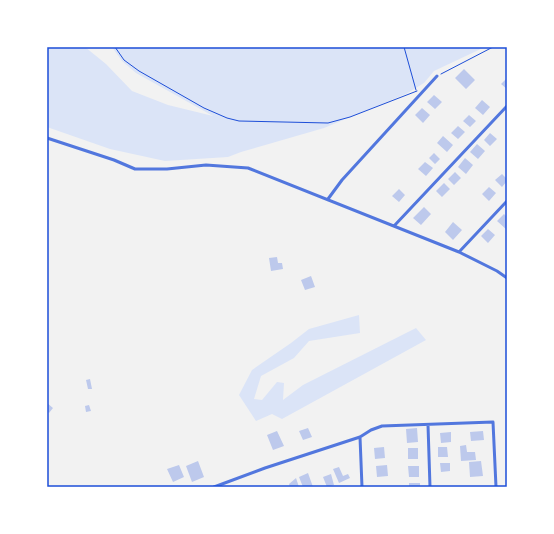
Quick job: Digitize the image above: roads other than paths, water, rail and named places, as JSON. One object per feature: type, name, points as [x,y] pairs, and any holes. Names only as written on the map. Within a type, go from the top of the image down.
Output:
[{"type":"street","points":[[328,199],[342,180],[437,76]]},
{"type":"street","points":[[394,226],[507,106]]},
{"type":"street","points":[[47,138],[114,160],[135,169],[167,169],[206,165],[248,168],[459,252],[507,278]]},
{"type":"street","points":[[459,252],[507,201]]},
{"type":"street","points":[[214,487],[265,468],[360,437],[371,430],[382,426],[493,422],[496,487]]},
{"type":"street","points":[[428,425],[430,487]]},
{"type":"street","points":[[360,437],[362,487]]}]
